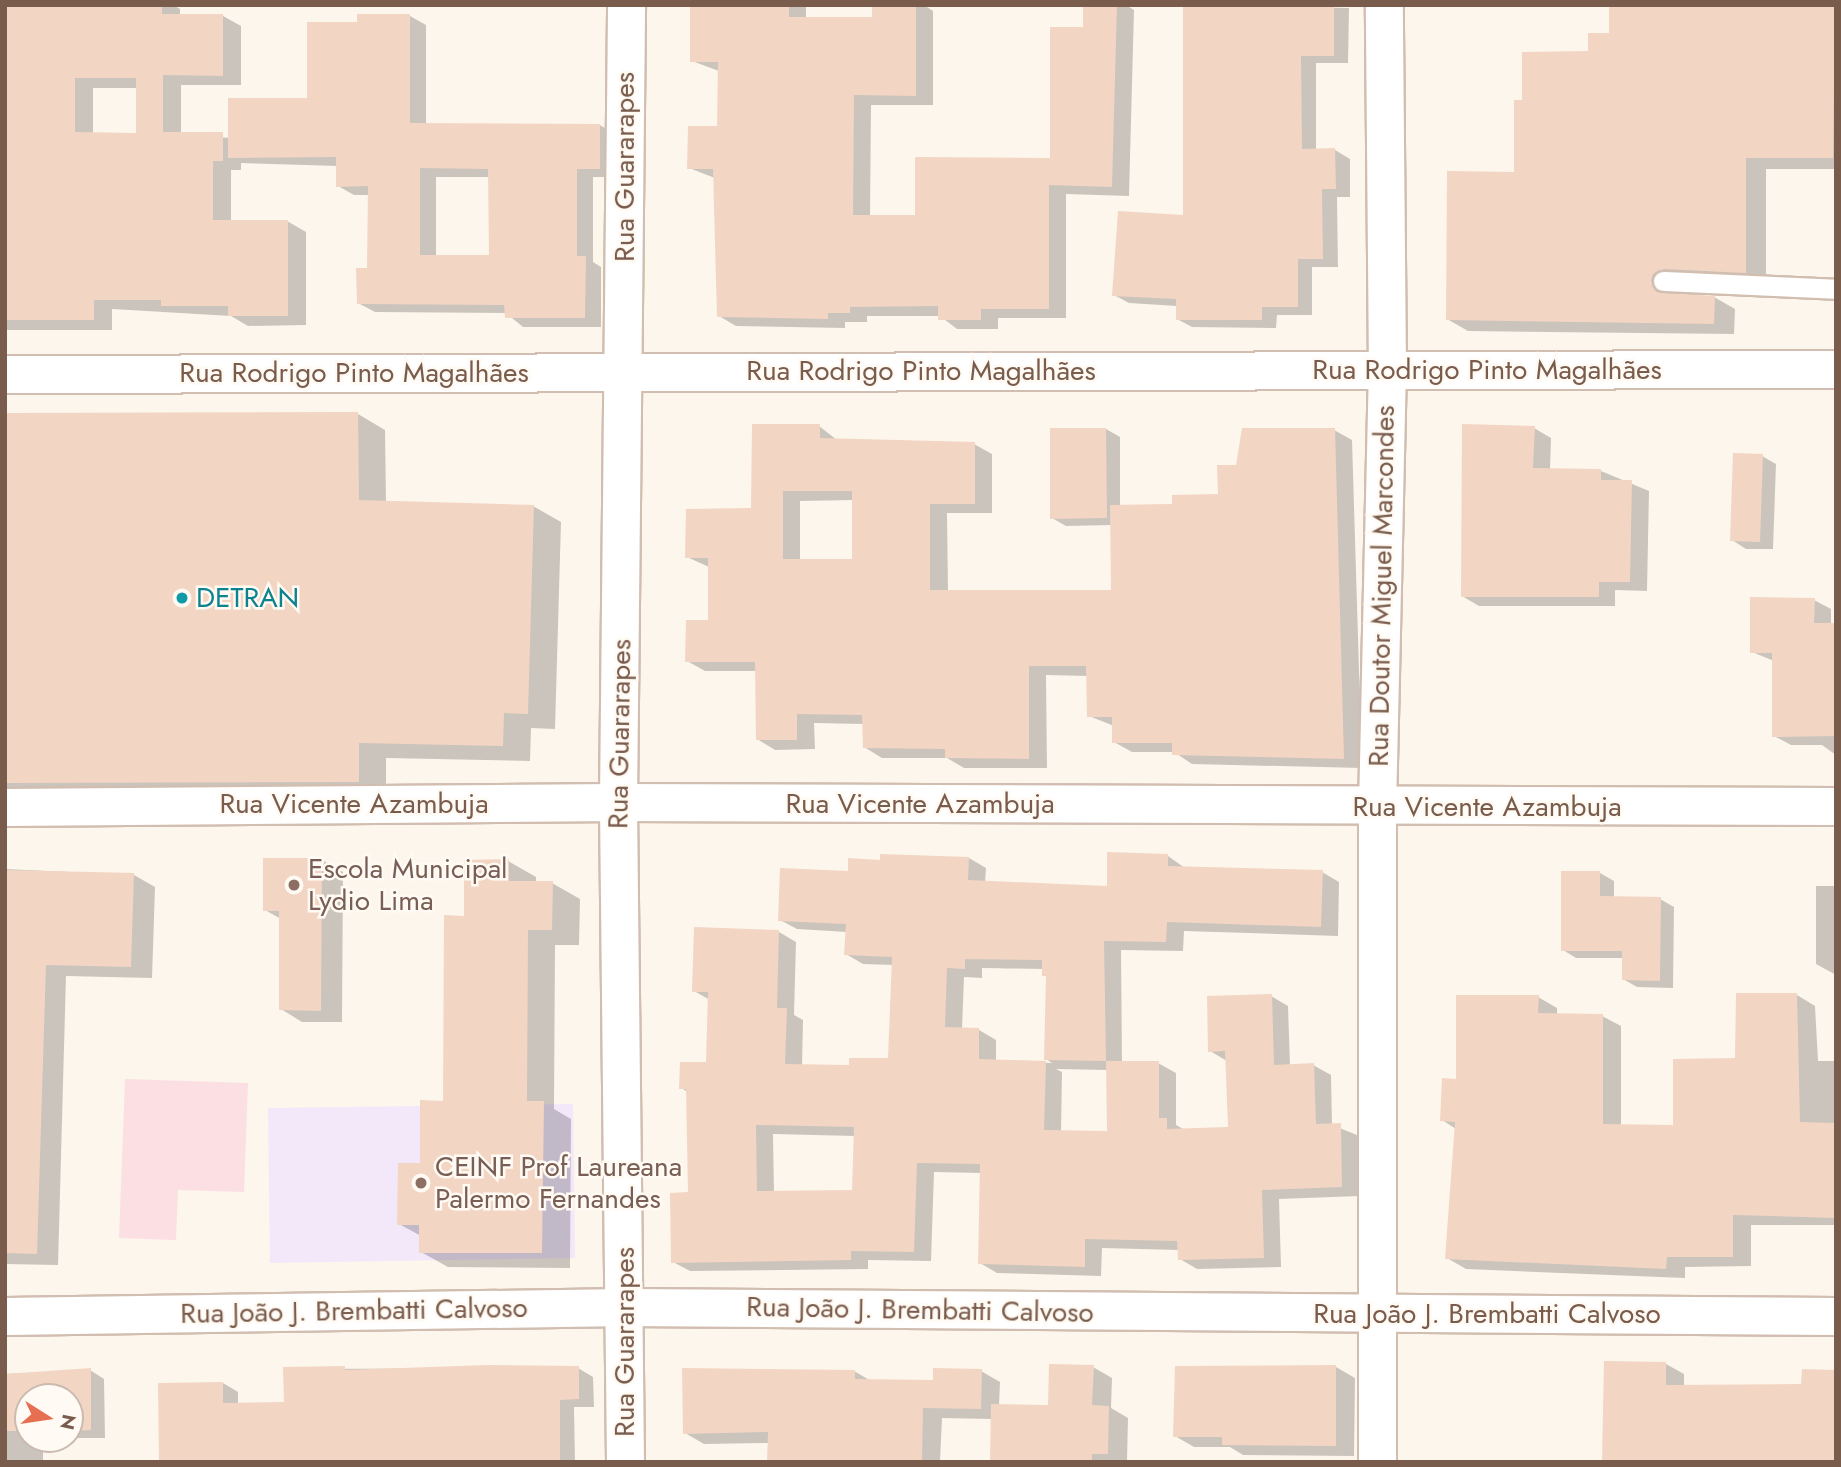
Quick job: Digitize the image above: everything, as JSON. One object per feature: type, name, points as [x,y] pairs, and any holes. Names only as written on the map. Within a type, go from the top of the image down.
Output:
[{"type":"street","name":"Rua Guararapes","points":[[625,1462],[626,1307],[618,802],[625,372],[626,5]]},
{"type":"street","name":"Rua Doutor Miguel Marcondes","points":[[1377,1462],[1377,807],[1387,371],[1384,5]]},
{"type":"street","name":"Rua Rodrigo Pinto Magalhães","points":[[5,374],[1836,369]]},
{"type":"street","name":"Rua Vicente Azambuja","points":[[5,807],[618,802],[1377,807],[1836,806]]},
{"type":"street","name":"Rua João J. Brembatti Calvoso","points":[[5,1316],[626,1307],[1836,1316]]},
{"type":"lane","points":[[1663,281],[1836,289]]},
{"type":"shaded area","points":[[125,1079],[248,1083],[244,1192],[178,1190],[176,1240],[119,1238]]},
{"type":"shaded area","name":"CEINF Prof Laureana Palermo Fernandes","points":[[573,1104],[575,1258],[270,1263],[268,1108]]},
{"type":"building","points":[[5,5],[162,5],[162,14],[223,14],[223,76],[163,75],[163,132],[223,132],[223,161],[213,161],[213,220],[288,220],[288,316],[228,316],[228,306],[161,306],[161,300],[94,300],[94,320],[5,320]],"holes":[[[75,78],[136,78],[136,133],[75,132]]]},
{"type":"building","points":[[690,5],[789,5],[789,17],[872,17],[872,5],[916,5],[916,96],[854,95],[853,215],[915,215],[915,157],[1050,158],[1050,27],[1083,27],[1083,5],[1117,5],[1112,187],[1049,185],[1049,309],[981,309],[981,320],[938,320],[938,306],[850,307],[850,313],[828,313],[828,319],[717,317],[713,169],[687,169],[688,126],[717,126],[718,62],[690,62]]},
{"type":"building","points":[[1183,5],[1334,5],[1334,56],[1301,56],[1302,149],[1335,148],[1336,189],[1322,189],[1323,259],[1298,259],[1298,307],[1262,307],[1262,320],[1176,320],[1176,299],[1112,296],[1118,211],[1183,215]]},
{"type":"building","points":[[1609,5],[1835,5],[1833,158],[1746,158],[1746,273],[1664,269],[1653,274],[1651,281],[1657,292],[1715,296],[1714,324],[1446,320],[1447,171],[1514,172],[1514,100],[1522,100],[1522,52],[1588,51],[1588,33],[1609,33]]},
{"type":"building","points":[[357,14],[410,14],[410,123],[600,124],[600,169],[577,169],[577,256],[586,256],[585,318],[505,318],[504,305],[357,304],[356,268],[367,268],[368,186],[336,187],[336,157],[228,158],[228,98],[307,98],[307,22],[357,22]],"holes":[[[420,168],[488,169],[489,255],[420,255]]]},
{"type":"building","name":"DETRAN","points":[[358,412],[359,500],[534,505],[528,714],[504,713],[503,746],[359,743],[359,782],[5,783],[5,413]]},
{"type":"building","points":[[752,424],[820,424],[820,438],[975,442],[975,504],[930,504],[930,590],[1111,590],[1110,505],[1172,504],[1172,495],[1218,494],[1217,465],[1236,465],[1242,428],[1335,428],[1344,759],[1172,755],[1172,743],[1112,743],[1112,717],[1087,717],[1086,666],[1029,666],[1029,759],[945,758],[945,749],[863,748],[862,715],[797,714],[797,740],[756,740],[755,662],[685,662],[686,620],[708,620],[708,558],[685,558],[686,509],[751,508]],"holes":[[[783,491],[852,491],[852,559],[783,559]]]},
{"type":"building","points":[[1462,424],[1535,426],[1533,468],[1601,469],[1601,480],[1632,480],[1630,582],[1599,582],[1599,597],[1461,597]]},
{"type":"building","points":[[1050,428],[1106,428],[1107,518],[1050,519]]},
{"type":"building","points":[[1733,453],[1763,454],[1760,542],[1730,541]]},
{"type":"building","points":[[1750,597],[1815,598],[1814,623],[1836,623],[1836,736],[1772,737],[1772,653],[1750,653]]},
{"type":"building","points":[[1107,852],[1168,854],[1168,866],[1323,870],[1321,927],[1167,922],[1166,942],[1104,941],[1106,1061],[1159,1061],[1159,1118],[1167,1118],[1167,1129],[1228,1127],[1225,1051],[1208,1052],[1207,996],[1272,994],[1274,1065],[1314,1063],[1316,1124],[1341,1123],[1342,1187],[1262,1190],[1264,1258],[1178,1260],[1177,1241],[1085,1239],[1085,1267],[978,1264],[980,1164],[917,1163],[914,1252],[851,1251],[851,1260],[671,1263],[670,1193],[688,1192],[686,1089],[679,1089],[680,1062],[706,1062],[708,992],[692,992],[694,927],[779,930],[777,1008],[787,1008],[785,1064],[849,1065],[849,1058],[888,1058],[892,957],[844,955],[846,924],[778,921],[780,868],[848,871],[848,858],[880,860],[880,854],[969,857],[968,880],[1107,886]],"holes":[[[965,959],[1042,960],[1042,976],[1046,976],[1044,1060],[1106,1061],[1107,1131],[1044,1130],[1046,1061],[979,1059],[979,1028],[945,1027],[947,968],[965,969]],[[756,1125],[854,1127],[852,1190],[757,1191]]]},
{"type":"building","points":[[263,858],[322,858],[321,1011],[279,1010],[279,911],[263,911]]},
{"type":"building","points":[[509,859],[509,881],[553,881],[552,930],[528,930],[527,1101],[544,1101],[542,1253],[419,1253],[419,1225],[397,1225],[398,1163],[420,1163],[420,1100],[443,1101],[444,915],[464,916],[464,860]]},
{"type":"building","points":[[5,870],[134,873],[131,967],[46,965],[37,1254],[5,1253]]},
{"type":"building","points":[[1561,871],[1600,871],[1600,896],[1661,897],[1660,981],[1622,980],[1622,951],[1561,951]]},
{"type":"building","points":[[1736,993],[1797,993],[1800,1122],[1836,1123],[1836,1218],[1733,1215],[1733,1257],[1667,1257],[1666,1269],[1445,1259],[1455,1122],[1440,1121],[1442,1078],[1456,1079],[1456,995],[1539,995],[1538,1013],[1603,1014],[1603,1124],[1673,1125],[1673,1059],[1735,1058]]},
{"type":"building","points":[[1604,1361],[1666,1362],[1666,1385],[1801,1384],[1802,1369],[1836,1370],[1836,1462],[1602,1462]]},
{"type":"building","points":[[1049,1364],[1094,1365],[1092,1405],[1109,1406],[1108,1454],[1092,1454],[1092,1462],[990,1462],[991,1404],[1048,1405]]},
{"type":"building","points":[[488,1365],[579,1366],[579,1399],[560,1400],[560,1462],[159,1462],[158,1383],[223,1382],[223,1403],[284,1402],[283,1367],[345,1366],[345,1370]]},
{"type":"building","points":[[1336,1365],[1336,1446],[1222,1445],[1222,1437],[1173,1437],[1175,1366]]},
{"type":"building","points":[[91,1368],[91,1430],[84,1430],[84,1383],[14,1383],[14,1431],[5,1431],[5,1374]]},
{"type":"building","points":[[682,1368],[855,1370],[855,1379],[933,1380],[933,1368],[982,1369],[981,1409],[923,1408],[922,1462],[767,1462],[768,1432],[683,1434]]},
{"type":"place","name":"DETRAN","points":[[182,598]]},
{"type":"place","name":"Escola Municipal Lydio Lima","points":[[294,885]]},
{"type":"place","name":"CEINF Prof Laureana Palermo Fernandes","points":[[421,1183]]}]
